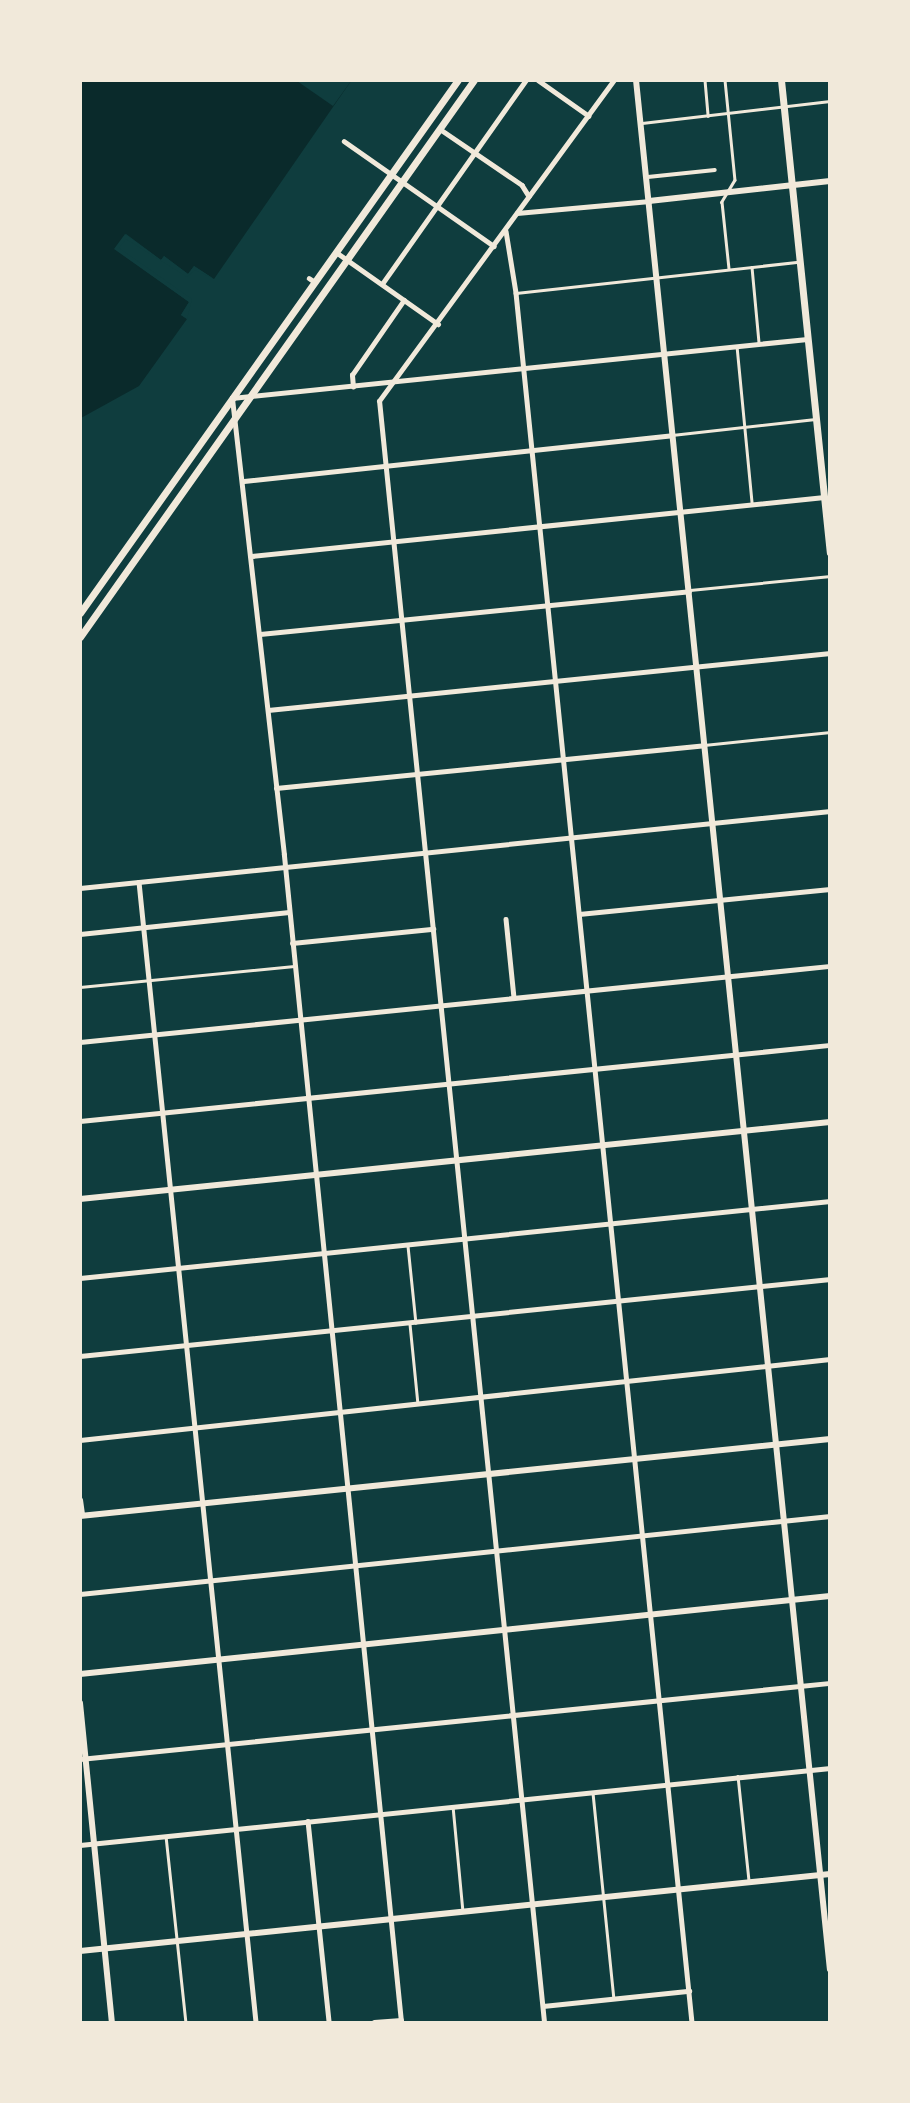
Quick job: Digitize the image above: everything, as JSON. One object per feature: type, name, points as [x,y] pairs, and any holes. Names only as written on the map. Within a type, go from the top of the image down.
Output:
[{"type":"main road","points":[[80,613],[312,280],[458,80]]},
{"type":"main road","points":[[80,637],[474,80]]},
{"type":"main road","points":[[781,80],[830,552]]},
{"type":"street","points":[[382,284],[526,80]]},
{"type":"street","points":[[538,80],[589,116]]},
{"type":"street","points":[[544,2022],[379,401],[438,324],[614,80]]},
{"type":"street","points":[[636,80],[830,1969]]},
{"type":"street","points":[[440,129],[524,187],[529,196]]},
{"type":"street","points":[[344,141],[494,246]]},
{"type":"street","points":[[646,178],[715,170]]},
{"type":"street","points":[[517,213],[830,181]]},
{"type":"street","points":[[506,230],[524,369],[692,2022]]},
{"type":"street","points":[[335,252],[438,324]]},
{"type":"street","points":[[353,387],[352,375],[404,300]]},
{"type":"street","points":[[374,2022],[401,2021],[314,1175],[270,710],[237,416],[232,398],[808,339]]},
{"type":"street","points":[[244,481],[672,435]]},
{"type":"street","points":[[252,556],[824,497]]},
{"type":"street","points":[[260,634],[689,590]]},
{"type":"street","points":[[270,710],[830,653]]},
{"type":"street","points":[[276,788],[704,745]]},
{"type":"street","points":[[80,888],[830,811]]},
{"type":"street","points":[[139,881],[256,2022]]},
{"type":"street","points":[[579,914],[830,889]]},
{"type":"street","points":[[80,934],[289,912]]},
{"type":"street","points":[[506,919],[514,998]]},
{"type":"street","points":[[292,943],[433,929]]},
{"type":"street","points":[[80,1042],[830,966]]},
{"type":"street","points":[[80,1121],[830,1045]]},
{"type":"street","points":[[80,1199],[830,1122]]},
{"type":"street","points":[[80,1278],[830,1201]]},
{"type":"street","points":[[80,1356],[830,1279]]},
{"type":"street","points":[[80,1440],[830,1359]]},
{"type":"street","points":[[80,1500],[81,1516],[830,1439]]},
{"type":"street","points":[[80,1594],[830,1516]]},
{"type":"street","points":[[80,1674],[830,1596]]},
{"type":"street","points":[[83,1759],[830,1683]]},
{"type":"street","points":[[80,1703],[83,1759],[112,2022]]},
{"type":"street","points":[[80,1845],[830,1768]]},
{"type":"street","points":[[308,1821],[329,2022]]},
{"type":"street","points":[[80,1951],[830,1874]]},
{"type":"street","points":[[543,2006],[689,1991]]},
{"type":"lane","points":[[705,80],[708,116]]},
{"type":"lane","points":[[725,80],[735,180],[722,202],[729,269]]},
{"type":"lane","points":[[641,123],[830,101]]},
{"type":"lane","points":[[516,293],[800,262]]},
{"type":"lane","points":[[752,267],[760,344]]},
{"type":"lane","points":[[737,346],[752,504]]},
{"type":"lane","points":[[672,435],[816,418]]},
{"type":"lane","points":[[689,590],[830,576]]},
{"type":"lane","points":[[704,745],[830,733]]},
{"type":"lane","points":[[80,988],[294,966]]},
{"type":"lane","points":[[408,1243],[418,1404]]},
{"type":"lane","points":[[738,1776],[750,1882]]},
{"type":"lane","points":[[593,1792],[614,1998]]},
{"type":"lane","points":[[453,1806],[463,1911]]},
{"type":"lane","points":[[166,1836],[186,2022]]},
{"type":"water","points":[[81,81],[351,81],[214,279],[194,266],[188,274],[164,256],[161,260],[126,234],[115,249],[189,302],[181,315],[187,319],[139,386],[81,418]]},
{"type":"pier","points":[[297,81],[351,81],[333,106]]},
{"type":"pier","points":[[125,234],[161,260],[164,256],[188,274],[194,266],[214,279],[195,270],[187,277],[126,239],[119,248],[192,299],[187,319],[181,315],[189,302],[114,249]]}]
